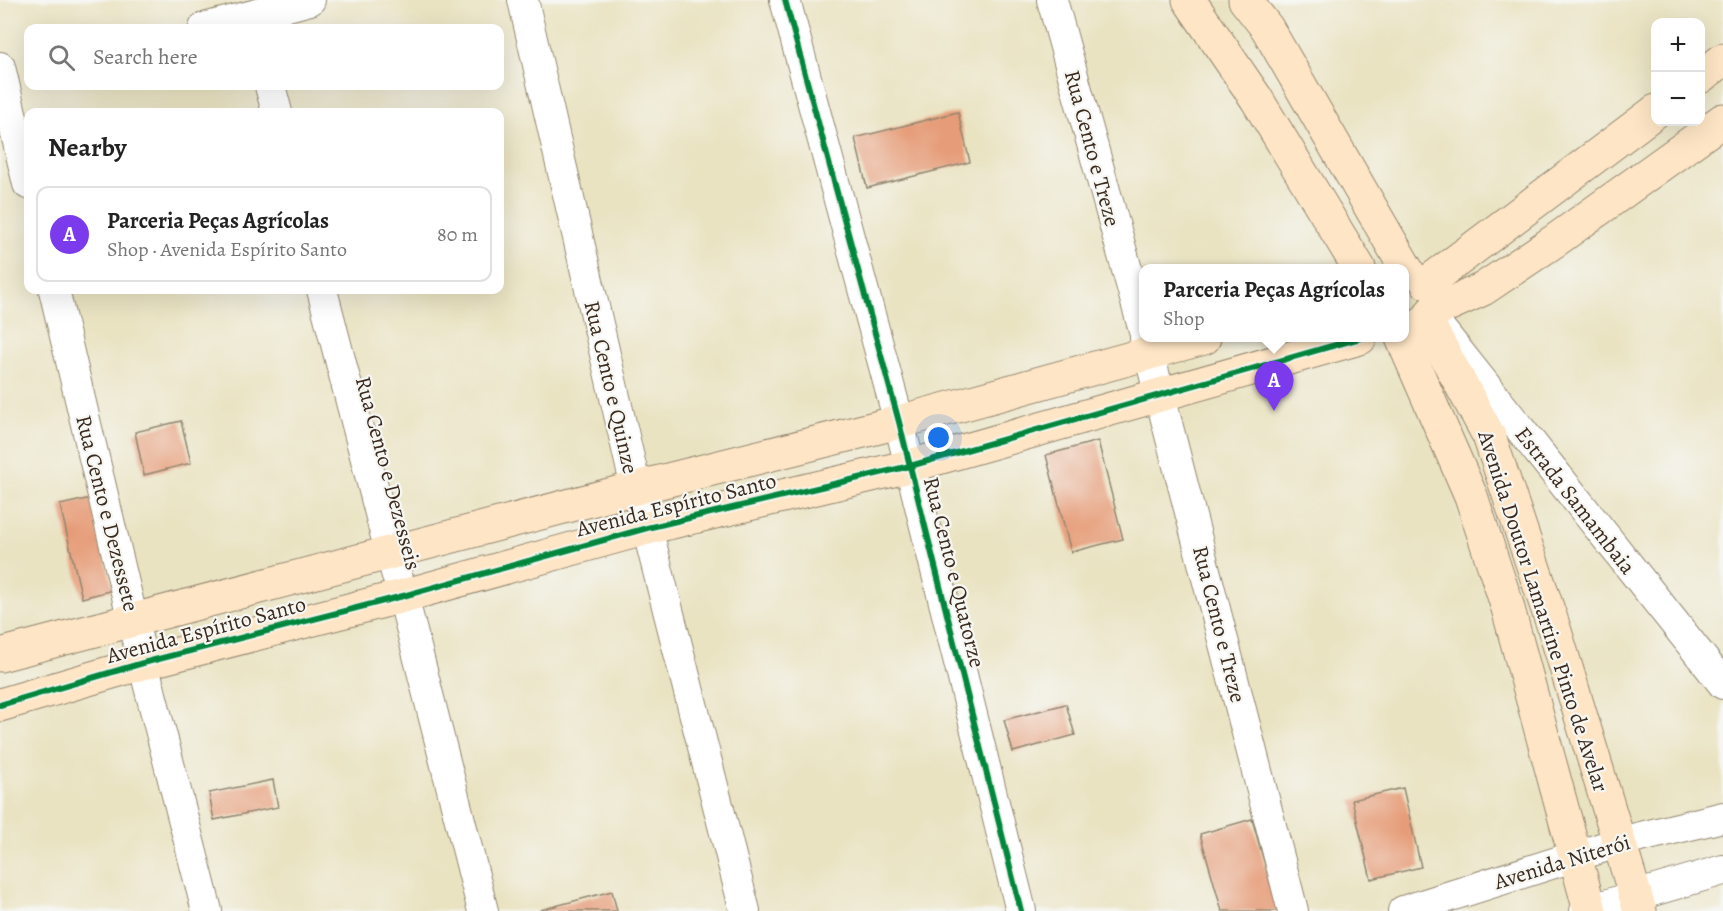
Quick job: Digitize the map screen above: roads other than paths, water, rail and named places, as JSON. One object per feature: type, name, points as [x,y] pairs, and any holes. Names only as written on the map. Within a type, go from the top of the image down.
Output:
[{"type":"street","points":[[218,24],[310,0]]},
{"type":"street","name":"Rua Cento e Quinze","points":[[523,0],[636,488],[746,911]]},
{"type":"street","name":"Rua Cento e Quatorze","points":[[785,0],[899,422],[1021,911]]},
{"type":"street","name":"Rua Cento e Treze","points":[[1052,0],[1139,315]]},
{"type":"street","points":[[1189,0],[1256,98],[1357,264]]},
{"type":"street","name":"Avenida Doutor Lamartine Pinto de Avelar","points":[[1245,0],[1267,28],[1394,264]]},
{"type":"street","points":[[1705,74],[1723,60]]},
{"type":"street","points":[[8,77],[24,163]]},
{"type":"street","points":[[271,90],[276,108]]},
{"type":"street","points":[[1417,306],[1651,115]]},
{"type":"street","points":[[1417,306],[1483,289],[1556,240],[1723,120]]},
{"type":"street","name":"Avenida Doutor Lamartine Pinto de Avelar","points":[[1409,291],[1489,436],[1554,628],[1638,904]]},
{"type":"street","name":"Rua Cento e Dezessete","points":[[55,294],[134,621],[142,663],[207,911]]},
{"type":"street","name":"Rua Cento e Dezesseis","points":[[323,294],[483,911]]},
{"type":"street","name":"Avenida Doutor Lamartine Pinto de Avelar","points":[[1417,306],[1471,496],[1504,594],[1588,910]]},
{"type":"street","name":"Estrada Samambaia","points":[[1417,306],[1723,684]]},
{"type":"street","name":"Avenida Espírito Santo","points":[[0,655],[636,488],[899,422],[1140,342]]},
{"type":"street","name":"Rua Cento e Treze","points":[[1147,342],[1293,911]]},
{"type":"street","name":"Avenida Espírito Santo","points":[[0,705],[142,663],[403,596],[648,528],[910,466],[1346,342]]},
{"type":"street","name":"Avenida Niterói","points":[[1403,911],[1620,842],[1723,817]]},
{"type":"street","points":[[1588,910],[1638,904],[1723,870]]},
{"type":"place","name":"Parceria Peças Agrícolas","points":[[1274,411]]}]
